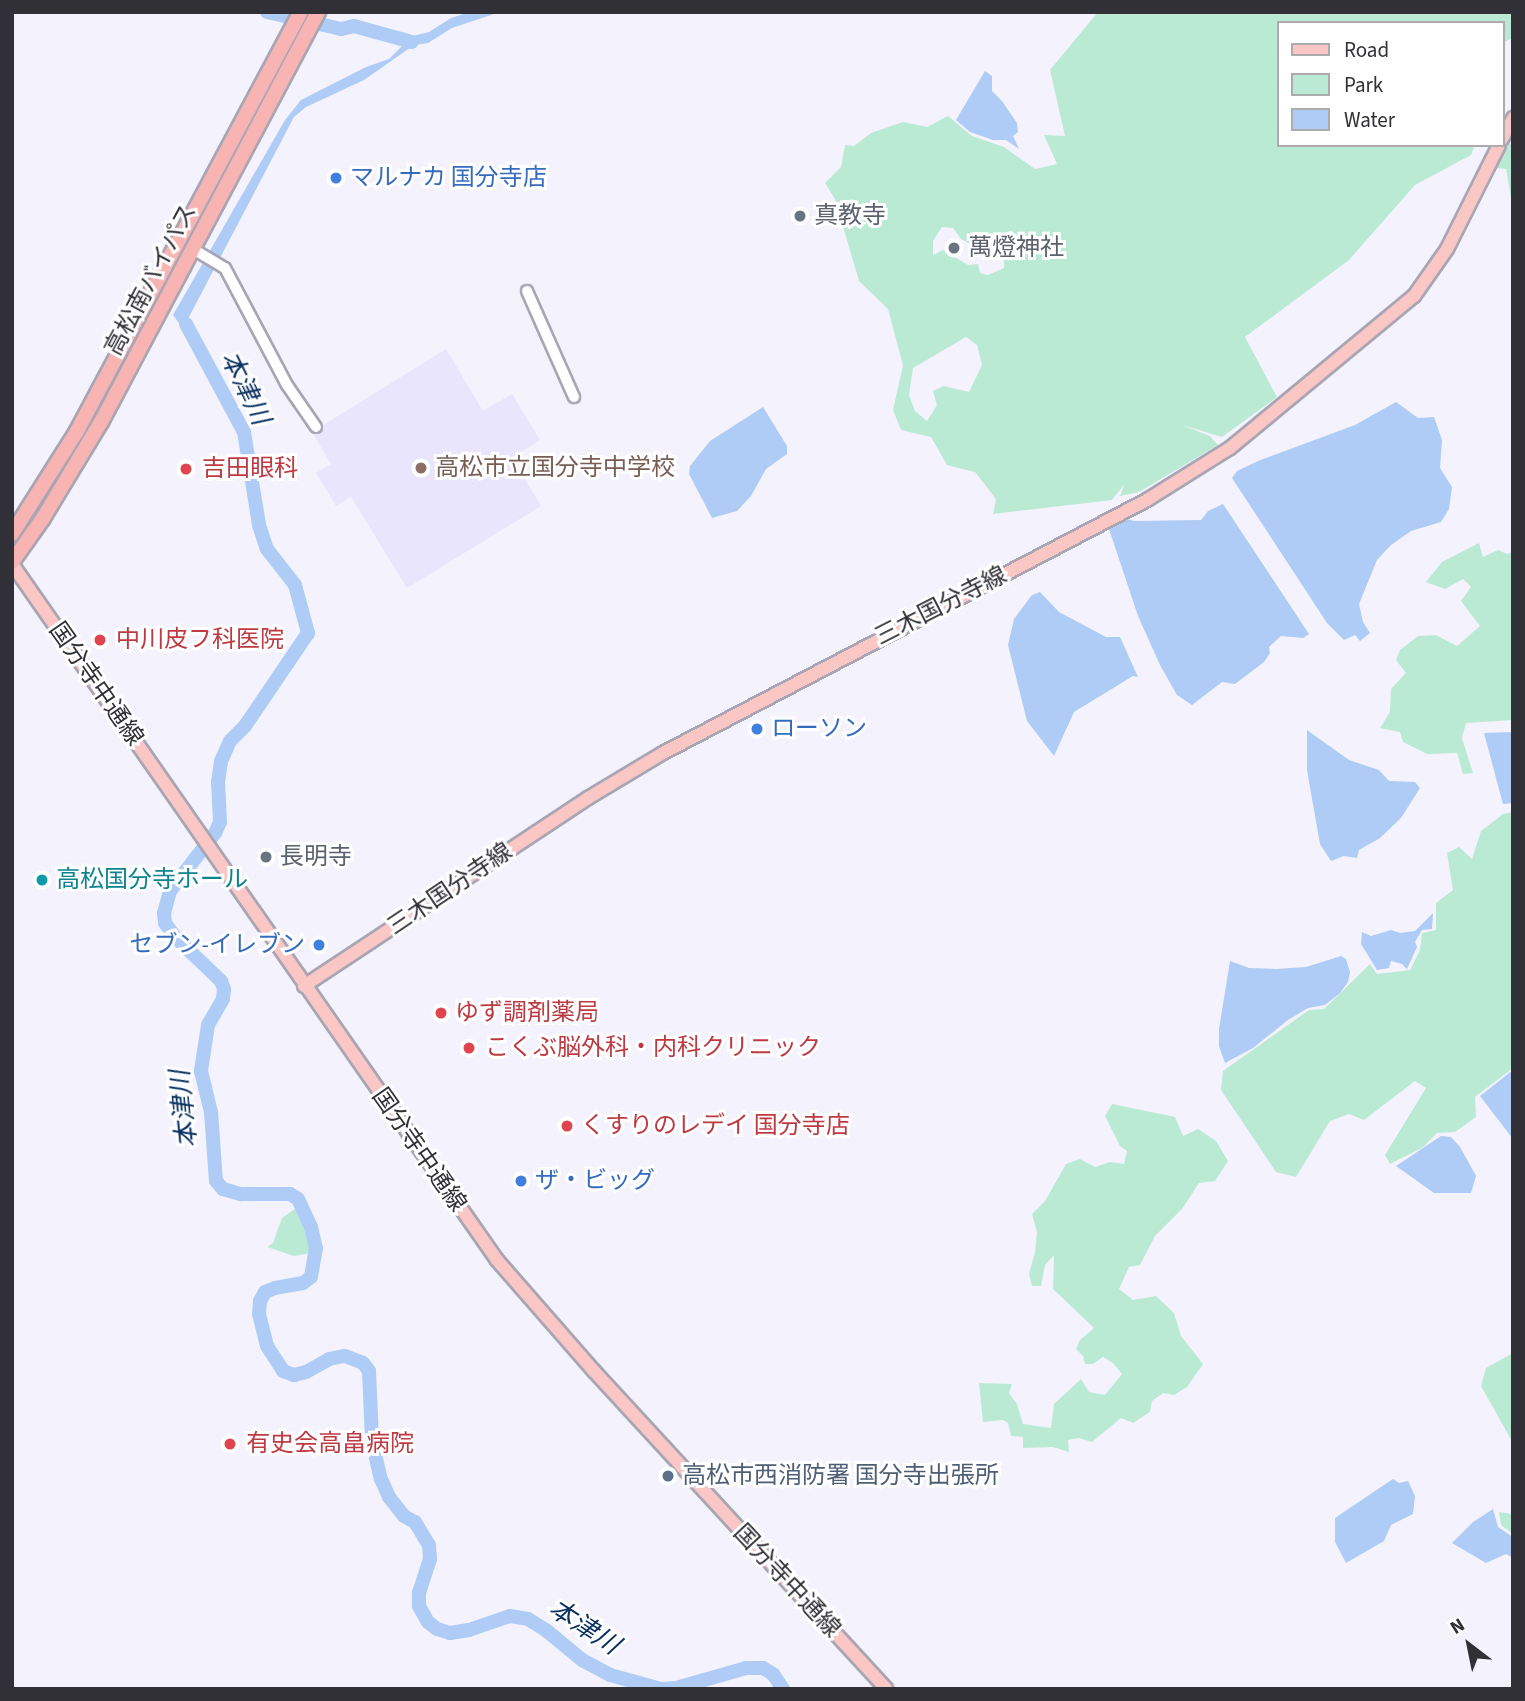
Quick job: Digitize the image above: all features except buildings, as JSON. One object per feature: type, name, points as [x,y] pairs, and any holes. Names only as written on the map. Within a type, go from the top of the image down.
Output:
[{"type":"highway","name":"高松南バイパス","points":[[12,534],[77,431],[301,12]]},
{"type":"highway","name":"高松南バイパス","points":[[12,563],[90,441],[199,252],[318,12]]},
{"type":"main road","points":[[1504,135],[1513,118]]},
{"type":"main road","name":"三木国分寺線","points":[[304,985],[588,798],[663,753],[1147,500],[1230,448],[1415,296],[1441,259],[1498,147]]},
{"type":"main road","name":"国分寺中通線","points":[[12,563],[477,1234],[521,1289],[886,1689]]},
{"type":"street","points":[[199,252],[219,263],[235,286],[287,385],[316,428]]},
{"type":"street","points":[[527,291],[574,397]]},
{"type":"shaded area","name":"高松市立国分寺中学校","points":[[446,349],[483,411],[512,394],[540,440],[512,458],[541,506],[407,588],[351,497],[336,506],[316,473],[331,464],[312,432]]},
{"type":"green space","points":[[1098,12],[1513,12],[1513,38],[1504,42],[1504,21],[1276,21],[1276,147],[1474,147],[1471,155],[1415,185],[1349,260],[1245,337],[1277,397],[1222,437],[1182,425],[1210,436],[1218,445],[1139,492],[1120,496],[1124,485],[1112,500],[993,514],[996,499],[975,472],[947,465],[931,437],[901,430],[893,410],[903,365],[888,309],[859,281],[835,199],[825,183],[841,167],[845,145],[854,146],[871,133],[903,122],[927,127],[948,116],[972,136],[1004,147],[1035,169],[1057,164],[1044,135],[1065,136],[1050,70]],"holes":[[[942,227],[953,228],[961,239],[969,243],[972,234],[983,232],[975,252],[986,257],[1004,257],[1004,268],[988,275],[980,273],[978,264],[968,265],[943,250],[933,255],[933,241]],[[966,337],[977,345],[982,365],[969,392],[944,386],[933,391],[937,405],[927,421],[915,411],[909,395],[913,368]]]},
{"type":"green space","points":[[1509,144],[1513,145],[1513,209],[1506,169],[1493,168]]},
{"type":"green space","points":[[1479,543],[1483,557],[1498,550],[1507,554],[1513,552],[1513,720],[1466,723],[1462,738],[1473,773],[1463,774],[1457,753],[1427,754],[1403,742],[1400,732],[1380,728],[1390,712],[1391,689],[1406,673],[1396,660],[1400,650],[1418,636],[1436,635],[1457,646],[1480,626],[1461,601],[1471,587],[1463,579],[1445,589],[1426,582],[1442,562]]},
{"type":"green space","points":[[1513,812],[1513,1068],[1475,1097],[1476,1117],[1455,1132],[1437,1133],[1422,1148],[1390,1164],[1385,1155],[1426,1088],[1415,1081],[1364,1120],[1349,1114],[1330,1121],[1296,1177],[1276,1172],[1221,1090],[1223,1071],[1309,1010],[1324,1009],[1370,964],[1377,974],[1410,970],[1420,950],[1422,933],[1436,930],[1436,903],[1453,890],[1447,853],[1459,847],[1472,859],[1481,831],[1503,814]]},
{"type":"green space","points":[[1112,1104],[1175,1117],[1183,1136],[1198,1129],[1216,1141],[1228,1161],[1215,1181],[1199,1183],[1182,1209],[1155,1236],[1140,1265],[1129,1267],[1119,1289],[1133,1300],[1156,1296],[1174,1313],[1181,1336],[1203,1364],[1187,1387],[1174,1395],[1163,1393],[1152,1401],[1150,1412],[1133,1423],[1121,1418],[1092,1442],[1079,1438],[1068,1440],[1069,1452],[1053,1447],[1023,1448],[1023,1437],[1011,1436],[1008,1423],[1003,1420],[983,1422],[979,1383],[1012,1384],[1009,1393],[1017,1404],[1023,1424],[1051,1428],[1054,1404],[1081,1379],[1089,1392],[1105,1395],[1122,1374],[1113,1363],[1103,1357],[1093,1364],[1085,1364],[1083,1356],[1076,1349],[1080,1340],[1094,1328],[1053,1289],[1054,1255],[1045,1265],[1041,1286],[1032,1286],[1029,1274],[1037,1232],[1032,1214],[1045,1201],[1066,1164],[1080,1159],[1095,1167],[1110,1162],[1124,1164],[1127,1151],[1120,1146],[1105,1116]]},
{"type":"green space","points":[[296,1208],[308,1233],[311,1253],[294,1256],[267,1247],[273,1243],[282,1218]]},
{"type":"green space","points":[[1513,1353],[1513,1443],[1481,1386],[1486,1368]]},
{"type":"green space","points":[[1499,1512],[1513,1514],[1513,1534],[1501,1525]]},
{"type":"water","points":[[470,12],[500,12],[452,28],[428,43],[414,45],[364,80],[306,107],[294,117],[189,317],[197,337],[192,341],[173,315],[285,120],[301,100],[366,67],[389,59],[404,44],[405,38],[429,32],[451,18]]},
{"type":"water","points":[[985,71],[992,76],[992,91],[1017,123],[1018,132],[1013,136],[1019,149],[1006,140],[993,140],[970,132],[956,120]]},
{"type":"water","points":[[1396,402],[1418,418],[1434,417],[1442,440],[1440,468],[1452,487],[1449,509],[1441,522],[1411,531],[1391,545],[1377,560],[1359,604],[1363,622],[1370,633],[1360,641],[1355,635],[1344,640],[1327,623],[1232,478],[1237,471],[1258,461],[1355,425]]},
{"type":"water","points":[[763,407],[787,446],[787,454],[766,469],[751,496],[737,511],[712,518],[689,474],[690,466],[710,441]]},
{"type":"water","points":[[1223,504],[1309,634],[1303,638],[1281,636],[1269,647],[1270,653],[1264,662],[1235,684],[1222,682],[1192,705],[1177,695],[1160,665],[1138,616],[1108,526],[1124,518],[1134,521],[1201,520],[1208,511]]},
{"type":"water","points":[[1040,592],[1059,612],[1106,637],[1120,637],[1138,677],[1133,676],[1074,712],[1054,756],[1027,721],[1008,645],[1014,619],[1032,595]]},
{"type":"water","points":[[1307,730],[1349,760],[1379,770],[1389,781],[1415,782],[1420,788],[1401,818],[1380,838],[1359,850],[1357,858],[1344,856],[1331,861],[1320,844],[1307,770]]},
{"type":"water","points":[[1513,732],[1513,803],[1503,804],[1484,733]]},
{"type":"water","points":[[1433,913],[1432,929],[1422,930],[1415,942],[1417,947],[1407,969],[1402,964],[1391,961],[1389,968],[1377,970],[1361,944],[1362,932],[1371,936],[1391,930],[1400,933],[1415,931]]},
{"type":"water","points":[[1341,956],[1346,959],[1350,972],[1348,982],[1340,993],[1325,1005],[1308,1008],[1288,1020],[1253,1048],[1225,1063],[1219,1046],[1219,1029],[1230,961],[1249,968],[1276,969],[1306,967]]},
{"type":"water","points":[[1513,1070],[1513,1139],[1480,1096]]},
{"type":"water","points":[[1441,1136],[1451,1137],[1460,1147],[1476,1176],[1471,1193],[1434,1193],[1396,1166]]},
{"type":"water","points":[[1393,1479],[1399,1483],[1408,1481],[1415,1496],[1413,1514],[1391,1525],[1384,1541],[1346,1563],[1335,1542],[1335,1518]]},
{"type":"water","points":[[1493,1509],[1498,1527],[1513,1537],[1513,1558],[1506,1554],[1486,1563],[1452,1543],[1473,1522]]},
{"type":"waterway","points":[[267,12],[341,29],[354,26],[412,42]]},
{"type":"waterway","name":"本津川","points":[[186,324],[244,432],[259,525],[267,549],[295,585],[308,633],[245,726],[230,741],[221,761],[218,782],[220,822],[215,833],[170,891],[164,913],[165,923],[175,937],[221,981],[224,989],[223,999],[208,1025],[201,1071],[211,1112],[216,1181],[223,1189],[241,1194],[290,1194],[298,1199],[311,1227],[316,1248],[311,1277],[303,1283],[265,1292],[260,1301],[259,1314],[267,1346],[283,1371],[294,1375],[306,1372],[329,1359],[345,1356],[363,1363],[369,1371],[372,1441],[381,1479],[389,1497],[404,1516],[415,1522],[429,1545],[430,1559],[419,1592],[419,1606],[428,1622],[437,1629],[450,1633],[469,1630],[510,1616],[528,1619],[582,1660],[610,1675],[661,1689]]},
{"type":"waterway","name":"本津川","points":[[661,1689],[676,1688],[746,1668],[763,1668],[773,1674],[783,1689]]},
{"type":"place","name":"マルナカ 国分寺店","points":[[336,178]]},
{"type":"place","name":"真教寺","points":[[800,216]]},
{"type":"place","name":"萬燈神社","points":[[954,248]]},
{"type":"place","name":"高松市立国分寺中学校","points":[[421,468]]},
{"type":"place","name":"吉田眼科","points":[[186,469]]},
{"type":"place","name":"中川皮フ科医院","points":[[100,640]]},
{"type":"place","name":"ローソン","points":[[757,729]]},
{"type":"place","name":"長明寺","points":[[266,857]]},
{"type":"place","name":"高松国分寺ホール","points":[[42,880]]},
{"type":"place","name":"セブン-イレブン","points":[[319,945]]},
{"type":"place","name":"ゆず調剤薬局","points":[[441,1013]]},
{"type":"place","name":"こくぶ脳外科・内科クリニック","points":[[469,1048]]},
{"type":"place","name":"くすりのレデイ 国分寺店","points":[[567,1126]]},
{"type":"place","name":"ザ・ビッグ","points":[[521,1181]]},
{"type":"place","name":"有史会高畠病院","points":[[230,1444]]},
{"type":"place","name":"高松市西消防署 国分寺出張所","points":[[668,1476]]}]
